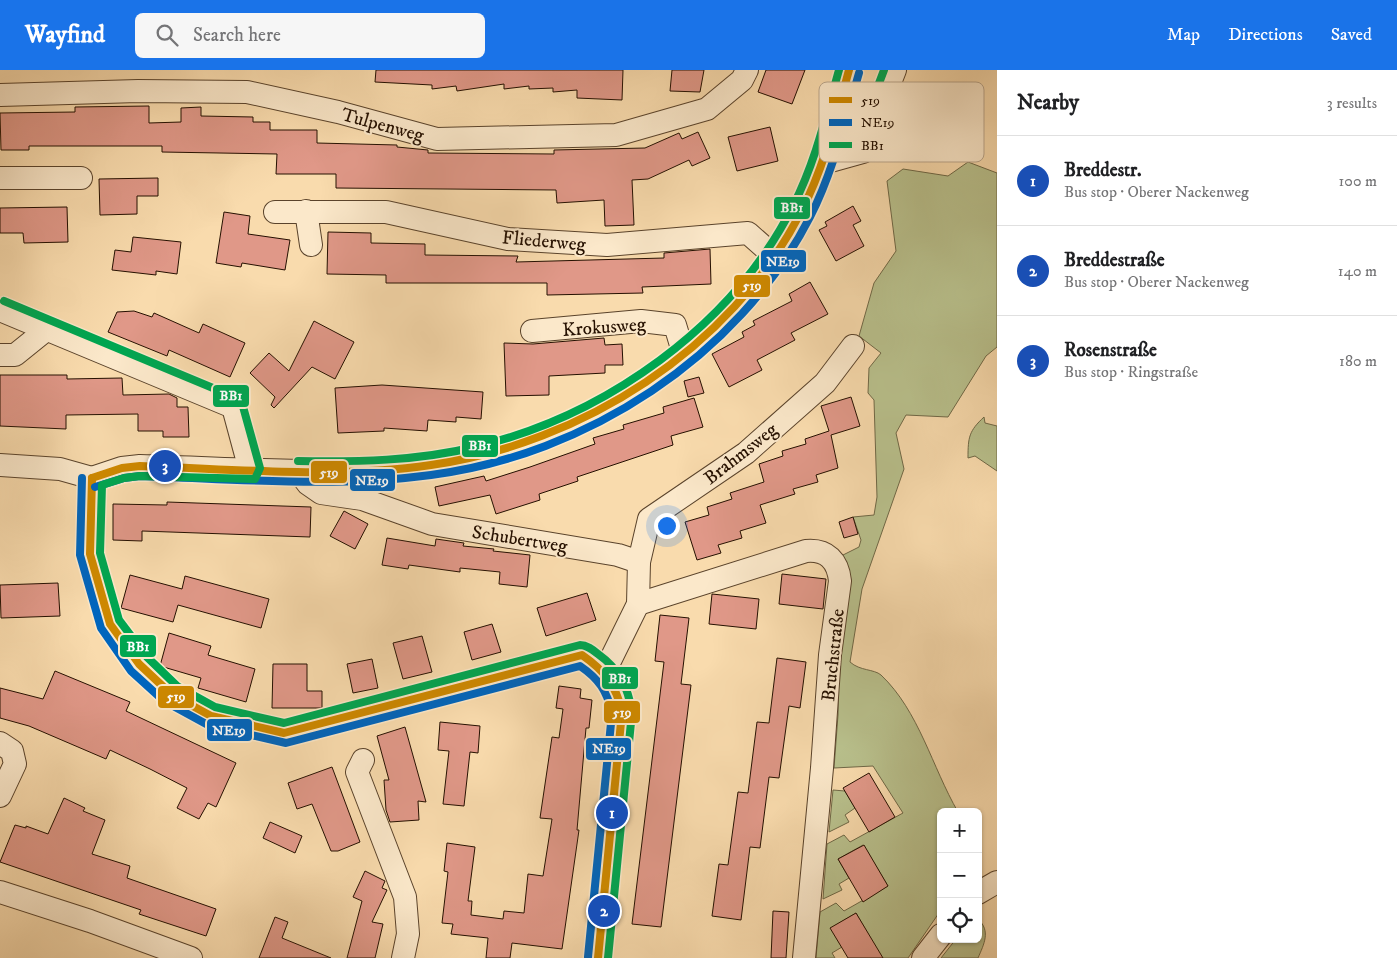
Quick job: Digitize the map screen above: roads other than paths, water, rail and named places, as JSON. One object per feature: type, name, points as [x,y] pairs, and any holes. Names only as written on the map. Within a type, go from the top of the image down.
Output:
[{"type":"street","name":"Tulpenweg","points":[[0,95],[138,91],[247,92],[338,112],[437,139],[616,135],[707,109],[742,80],[747,70]]},
{"type":"street","points":[[845,82],[849,70]]},
{"type":"street","points":[[890,82],[895,70]]},
{"type":"street","points":[[0,465],[60,468],[92,478],[122,468],[140,466],[359,472],[432,465],[478,457],[525,445],[606,405],[646,382],[684,354],[718,325],[749,291],[774,256],[802,211],[820,164],[827,162]]},
{"type":"street","points":[[0,178],[81,178]]},
{"type":"street","points":[[306,211],[311,245]]},
{"type":"street","name":"Fliederweg","points":[[275,212],[386,212],[508,239],[607,245],[748,233],[774,256]]},
{"type":"street","points":[[0,310],[233,407],[250,470]]},
{"type":"street","name":"Krokusweg","points":[[532,332],[641,321],[675,325],[684,354]]},
{"type":"street","points":[[0,355],[15,356],[46,330]]},
{"type":"street","name":"Brahmsweg","points":[[639,562],[649,519],[746,453],[825,383],[853,346]]},
{"type":"street","name":"Schubertweg","points":[[298,471],[308,484],[321,493],[362,499],[432,524],[618,554],[639,562]]},
{"type":"street","points":[[92,478],[90,554],[110,624],[140,664],[171,694],[211,716],[284,733],[582,656],[605,671],[617,690],[622,712],[598,958]]},
{"type":"street","name":"Bruchstraße","points":[[638,604],[806,551],[816,550],[829,556],[839,570],[840,581],[830,655],[822,768],[804,958]]},
{"type":"street","points":[[605,671],[638,604],[639,562]]},
{"type":"street","points":[[0,743],[12,751],[14,764],[0,796]]},
{"type":"street","points":[[363,760],[357,772],[405,896],[408,934],[403,958]]},
{"type":"street","points":[[982,891],[997,882]]},
{"type":"street","points":[[0,892],[90,920],[191,958]]},
{"type":"street","points":[[923,958],[937,940]]},
{"type":"place","name":"Rosenstraße","points":[[165,466]]},
{"type":"place","name":"Breddestr.","points":[[612,813]]},
{"type":"place","name":"Breddestraße","points":[[604,911]]}]
